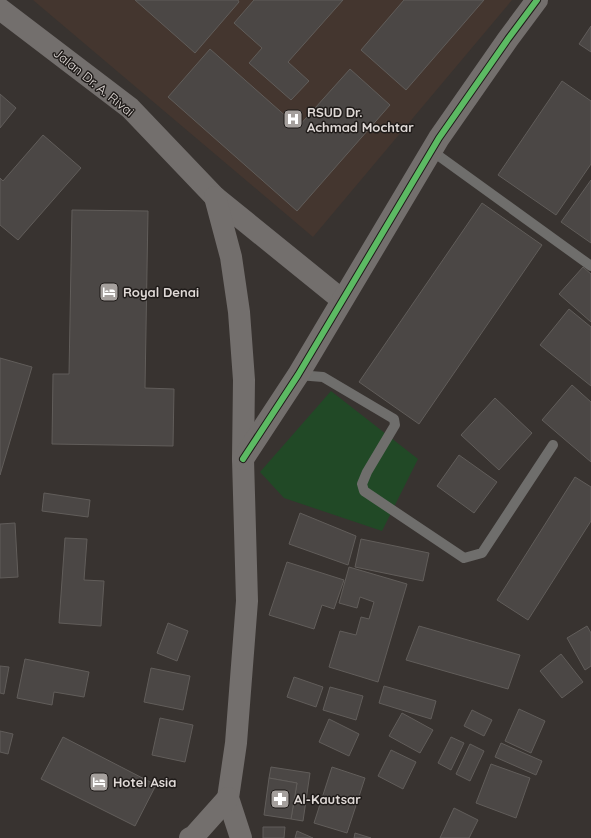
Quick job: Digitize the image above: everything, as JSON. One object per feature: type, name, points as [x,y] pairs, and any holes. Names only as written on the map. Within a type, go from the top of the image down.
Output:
[{"type":"main road","points":[[243,459],[298,375],[432,151],[508,39],[537,0]]},
{"type":"main road","name":"Jalan Dr. A. Rivai","points":[[0,9],[130,108],[215,197],[342,300]]},
{"type":"main road","points":[[215,197],[231,257],[239,312],[244,380],[243,459],[247,601],[236,744],[228,798],[241,838]]},
{"type":"main road","points":[[190,838],[194,836],[228,798]]},
{"type":"lane","points":[[432,151],[591,266]]},
{"type":"lane","points":[[298,375],[323,377],[394,419],[395,425],[367,472],[362,484],[364,491],[464,558],[482,553],[553,446]]},
{"type":"shaded area","name":"RSUD Dr. Achmad Mochtar","points":[[33,0],[512,0],[313,237]]},
{"type":"green space","points":[[331,391],[418,459],[382,531],[284,498],[260,472]]},
{"type":"building","points":[[135,0],[238,0],[239,2],[195,53]]},
{"type":"building","points":[[254,0],[343,0],[288,62],[309,81],[291,100],[249,63],[262,48],[234,23]]},
{"type":"building","points":[[404,0],[484,0],[406,90],[361,50]]},
{"type":"building","points":[[591,26],[591,52],[579,44]]},
{"type":"building","points":[[210,49],[298,127],[350,69],[390,105],[297,211],[168,97]]},
{"type":"building","points":[[562,81],[591,101],[591,164],[556,215],[498,175]]},
{"type":"building","points":[[0,94],[16,108],[0,128]]},
{"type":"building","points":[[43,135],[81,168],[18,240],[0,225],[0,178],[3,181]]},
{"type":"building","points":[[591,180],[591,243],[561,222]]},
{"type":"building","points":[[482,203],[542,245],[419,424],[359,382]]},
{"type":"building","name":"Royal Denai","points":[[72,210],[148,211],[145,388],[174,389],[173,446],[52,444],[53,374],[69,374]]},
{"type":"building","points":[[583,267],[591,274],[591,322],[559,294]]},
{"type":"building","points":[[569,309],[591,327],[591,386],[540,345]]},
{"type":"building","points":[[0,358],[32,367],[0,475]]},
{"type":"building","points":[[572,385],[591,402],[591,462],[542,420]]},
{"type":"building","points":[[495,398],[532,433],[499,470],[461,435]]},
{"type":"building","points":[[459,455],[497,482],[474,513],[437,486]]},
{"type":"building","points":[[575,477],[591,487],[591,521],[528,620],[497,600]]},
{"type":"building","points":[[44,493],[90,500],[88,517],[42,511]]},
{"type":"building","points":[[300,513],[356,536],[348,565],[289,544]]},
{"type":"building","points":[[15,523],[18,577],[0,578],[0,524]]},
{"type":"building","points":[[65,538],[87,539],[84,580],[104,581],[101,626],[59,623]]},
{"type":"building","points":[[361,539],[429,553],[423,581],[355,567]]},
{"type":"building","points":[[287,562],[344,580],[334,609],[322,605],[314,629],[269,615]]},
{"type":"building","points":[[349,567],[407,584],[378,682],[329,667],[340,631],[356,635],[361,617],[369,619],[374,602],[360,597],[357,608],[339,603]]},
{"type":"building","points":[[168,623],[188,631],[177,661],[157,653]]},
{"type":"building","points":[[419,626],[520,655],[508,689],[406,660]]},
{"type":"building","points":[[587,626],[591,633],[591,666],[585,670],[567,638]]},
{"type":"building","points":[[561,654],[583,682],[562,698],[540,671]]},
{"type":"building","points":[[25,659],[89,672],[84,697],[54,692],[52,705],[17,698]]},
{"type":"building","points":[[0,666],[9,667],[4,694],[0,693]]},
{"type":"building","points":[[151,668],[190,676],[183,710],[144,702]]},
{"type":"building","points":[[294,677],[323,687],[316,707],[287,697]]},
{"type":"building","points":[[384,686],[436,701],[431,719],[379,703]]},
{"type":"building","points":[[330,687],[363,696],[356,720],[323,710]]},
{"type":"building","points":[[519,709],[545,721],[531,753],[505,741]]},
{"type":"building","points":[[472,710],[492,720],[484,736],[464,726]]},
{"type":"building","points":[[402,713],[433,730],[420,753],[389,736]]},
{"type":"building","points":[[160,718],[193,725],[185,762],[152,755]]},
{"type":"building","points":[[329,719],[359,734],[349,756],[319,742]]},
{"type":"building","points":[[0,731],[13,734],[8,754],[0,752]]},
{"type":"building","name":"Hotel Asia","points":[[63,737],[156,785],[135,826],[41,779]]},
{"type":"building","points":[[451,737],[464,743],[451,770],[438,763]]},
{"type":"building","points":[[501,743],[542,761],[536,775],[495,757]]},
{"type":"building","points":[[470,744],[484,751],[470,781],[456,774]]},
{"type":"building","points":[[391,750],[416,762],[403,789],[378,776]]},
{"type":"building","points":[[491,764],[530,778],[516,818],[476,803]]},
{"type":"building","points":[[271,767],[310,773],[303,821],[291,819],[297,783],[269,778]]},
{"type":"building","points":[[332,767],[365,778],[347,833],[314,823]]},
{"type":"building","name":"Al-Kautsar","points":[[269,778],[297,783],[291,819],[264,815]]},
{"type":"building","points":[[454,808],[478,820],[469,838],[440,838]]},
{"type":"building","points":[[263,827],[285,827],[284,838],[263,838]]},
{"type":"building","points":[[297,831],[313,838],[295,838]]},
{"type":"building","points":[[355,833],[371,838],[354,838]]},
{"type":"cycle path","points":[[243,459],[298,375],[439,138],[537,0]]},
{"type":"place","name":"RSUD Dr. Achmad Mochtar","points":[[293,119]]},
{"type":"place","name":"Royal Denai","points":[[109,292]]},
{"type":"place","name":"Hotel Asia","points":[[99,782]]},
{"type":"place","name":"Al-Kautsar","points":[[280,799]]}]
